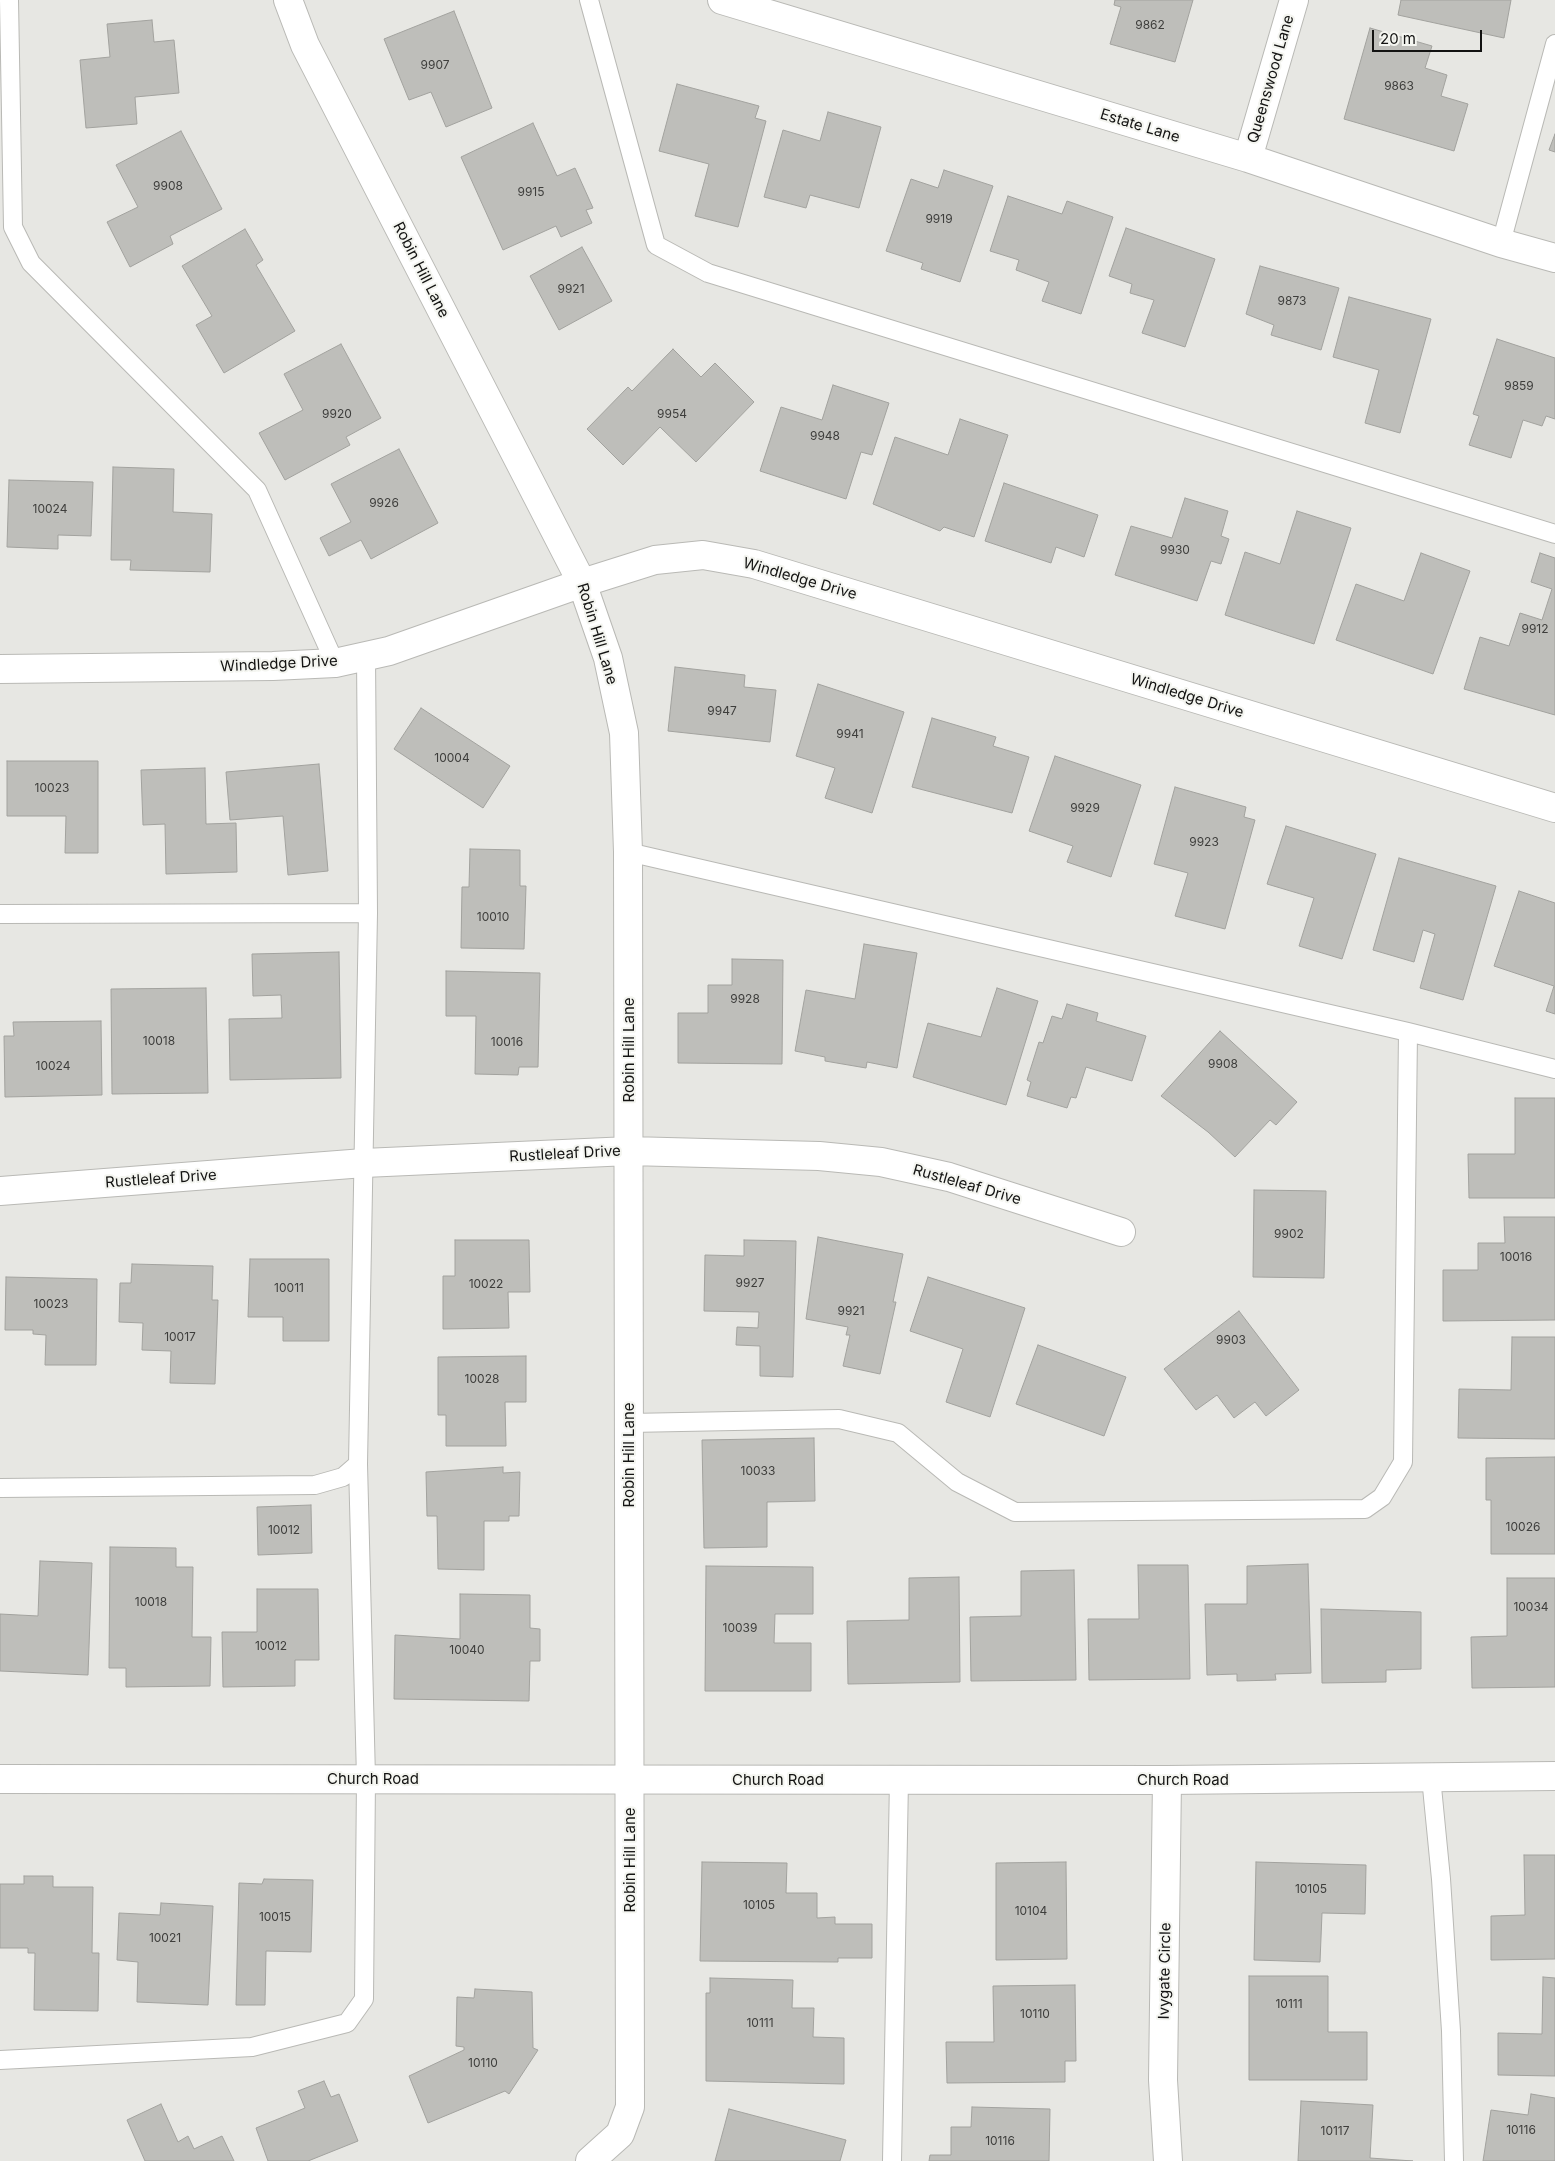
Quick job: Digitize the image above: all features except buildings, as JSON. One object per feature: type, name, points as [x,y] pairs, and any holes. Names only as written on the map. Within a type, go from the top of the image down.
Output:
[{"type":"street","name":"Robin Hill Lane","points":[[288,0],[305,46],[582,583],[608,658],[624,733],[628,852],[630,2108],[620,2134],[590,2161]]},
{"type":"street","name":"Estate Lane","points":[[722,0],[1248,158],[1501,243],[1555,258]]},
{"type":"street","name":"Queenswood Lane","points":[[1248,158],[1294,0]]},
{"type":"street","name":"Windledge Drive","points":[[0,670],[273,666],[335,663],[389,651],[582,583],[655,560],[703,555],[754,564],[1555,808]]},
{"type":"street","name":"Rustleleaf Drive","points":[[0,1191],[364,1163],[629,1151],[819,1156],[881,1162],[949,1178],[1122,1232]]},
{"type":"street","name":"Church Road","points":[[0,1780],[366,1778],[1167,1780],[1555,1776]]},
{"type":"street","name":"Ivygate Circle","points":[[1167,1780],[1163,2080],[1168,2161]]},
{"type":"lane","points":[[9,0],[13,227],[31,262],[257,490],[335,663]]},
{"type":"lane","points":[[589,0],[656,245],[708,273],[1555,534]]},
{"type":"lane","points":[[1501,243],[1555,44]]},
{"type":"lane","points":[[0,2060],[252,2047],[347,2023],[364,1999],[366,1778],[358,1464],[368,913],[366,656]]},
{"type":"lane","points":[[628,852],[1408,1032],[1555,1069]]},
{"type":"lane","points":[[0,914],[368,913]]},
{"type":"lane","points":[[629,1423],[839,1419],[898,1433],[957,1482],[1014,1512],[1365,1509],[1382,1497],[1403,1462],[1408,1032]]},
{"type":"lane","points":[[0,1488],[315,1485],[343,1477],[358,1464]]},
{"type":"lane","points":[[1431,1777],[1441,1879],[1451,2031],[1454,2161]]},
{"type":"lane","points":[[892,2161],[900,1780]]}]
